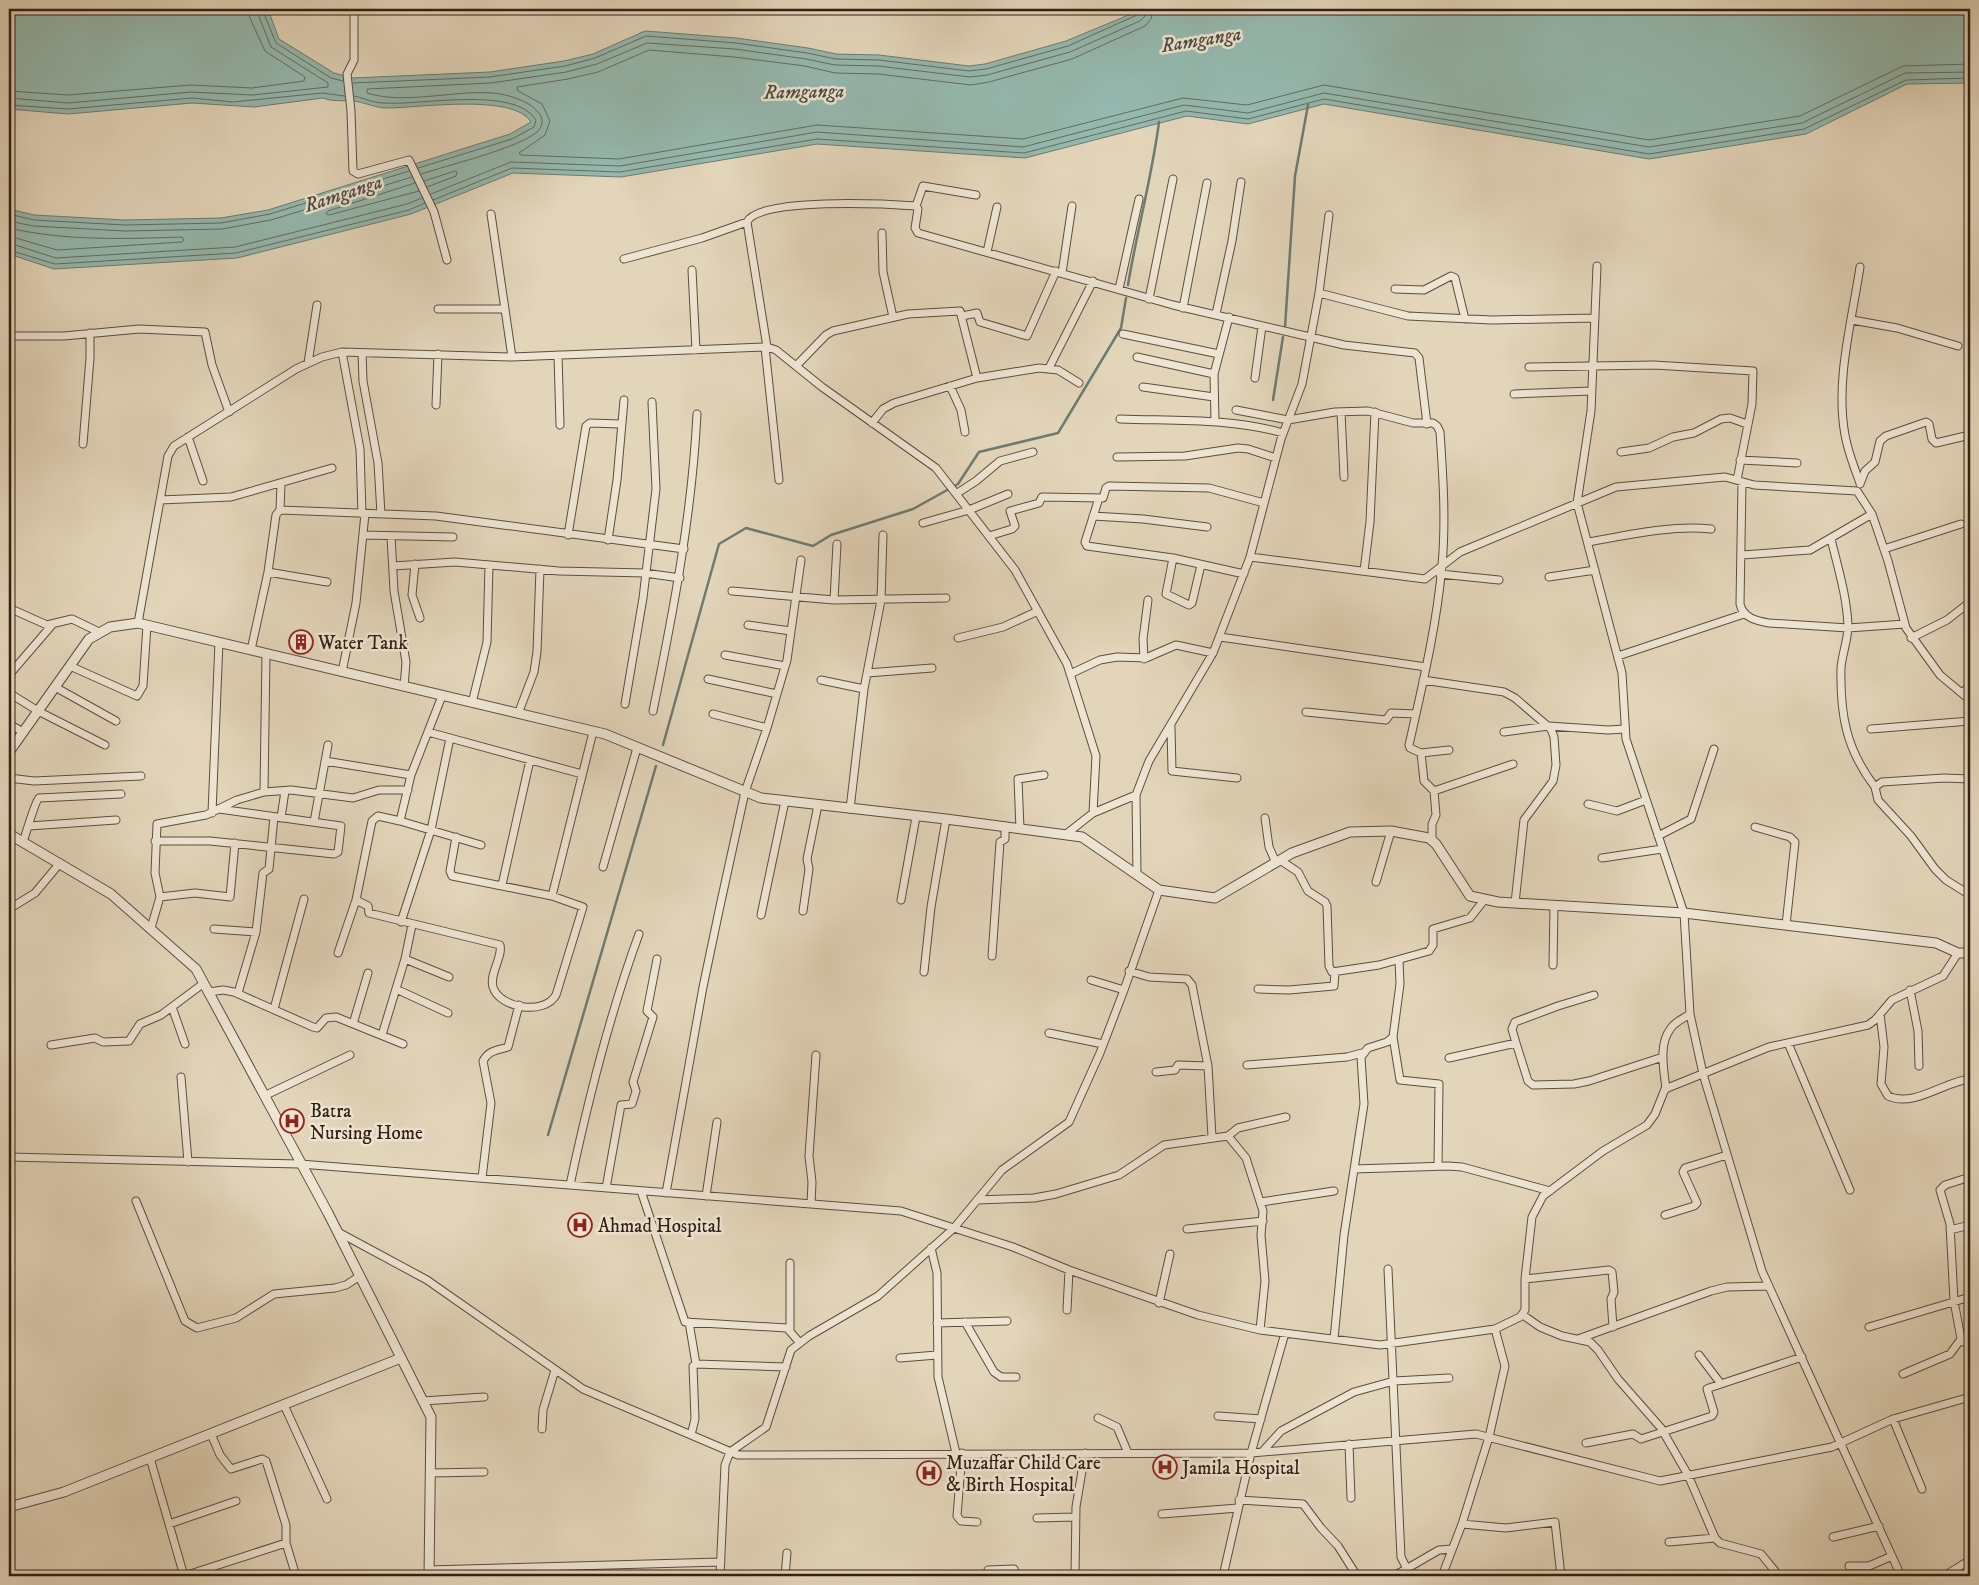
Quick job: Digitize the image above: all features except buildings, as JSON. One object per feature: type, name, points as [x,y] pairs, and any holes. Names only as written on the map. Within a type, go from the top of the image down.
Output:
[{"type":"street","points":[[354,9],[354,60],[346,74],[351,111],[355,173],[377,170],[407,159],[410,161],[434,212],[447,260]]},
{"type":"street","points":[[1149,299],[1173,179]]},
{"type":"street","points":[[1216,314],[1232,241],[1241,182]]},
{"type":"street","points":[[1183,308],[1207,183]]},
{"type":"street","points":[[976,195],[925,186],[922,188],[916,206],[918,209],[915,228],[918,233],[1183,308],[1216,314],[1344,345],[1416,353],[1419,358],[1427,424]]},
{"type":"street","points":[[1119,290],[1138,199]]},
{"type":"street","points":[[779,480],[766,347],[748,222],[750,217],[763,210],[813,203],[916,206]]},
{"type":"street","points":[[962,316],[977,313],[980,322],[1027,336],[1059,272],[1072,206]]},
{"type":"street","points":[[987,252],[997,207]]},
{"type":"street","points":[[491,214],[512,356]]},
{"type":"street","points":[[1137,875],[1136,795],[1149,761],[1214,653],[1250,557],[1283,433],[1302,384],[1319,293],[1329,215]]},
{"type":"street","points":[[624,259],[702,238],[748,222]]},
{"type":"street","points":[[882,233],[883,272],[893,317]]},
{"type":"street","points":[[1597,266],[1591,411],[1577,503],[1622,673],[1626,739],[1684,914],[1690,1014],[1703,1074],[1762,1271],[1902,1576]]},
{"type":"street","points":[[1860,267],[1843,380],[1842,412],[1849,454],[1860,483]]},
{"type":"street","points":[[692,270],[696,350]]},
{"type":"street","points":[[1396,289],[1424,290],[1451,276],[1455,278],[1465,319]]},
{"type":"street","points":[[1049,368],[1092,281]]},
{"type":"street","points":[[1319,293],[1395,314],[1465,319],[1595,318]]},
{"type":"street","points":[[308,363],[317,304]]},
{"type":"street","points":[[438,309],[504,308]]},
{"type":"street","points":[[796,366],[829,332],[893,317],[925,312],[960,311],[977,378]]},
{"type":"street","points":[[1215,422],[1214,374],[1229,317]]},
{"type":"street","points":[[1852,320],[1897,328],[1958,346]]},
{"type":"street","points":[[1255,378],[1262,326]]},
{"type":"street","points":[[9,336],[64,336],[139,329],[205,332],[212,366],[229,412]]},
{"type":"street","points":[[83,444],[90,358],[90,333]]},
{"type":"street","points":[[1123,334],[1219,354]]},
{"type":"street","points":[[70,666],[133,697],[137,696],[143,686],[142,624],[168,456],[174,446],[188,436],[308,363],[342,352],[512,356],[766,347],[776,350],[872,423],[936,468],[1015,570],[1070,674],[1096,756],[1093,812]]},
{"type":"street","points":[[342,352],[360,449],[363,514],[363,535],[356,603],[342,672]]},
{"type":"street","points":[[362,353],[363,381],[378,463],[381,514]]},
{"type":"street","points":[[436,405],[438,354]]},
{"type":"street","points":[[558,355],[560,425]]},
{"type":"street","points":[[1137,357],[1214,374]]},
{"type":"street","points":[[1529,367],[1681,366],[1750,369],[1754,376],[1752,404],[1740,460],[1739,481],[1742,555],[1740,604],[1744,614],[1758,621],[1769,623],[1848,628],[1905,624]]},
{"type":"street","points":[[872,423],[889,406],[977,378],[1049,368],[1078,383]]},
{"type":"street","points":[[950,386],[960,410],[965,432]]},
{"type":"street","points":[[1143,387],[1214,397]]},
{"type":"street","points":[[1514,394],[1591,391]]},
{"type":"street","points":[[608,540],[617,480],[620,424],[624,400]]},
{"type":"street","points":[[625,704],[645,574],[656,468],[652,402]]},
{"type":"street","points":[[1236,410],[1288,420],[1341,412],[1375,412],[1413,423],[1435,424],[1440,432],[1443,479],[1442,566],[1426,667],[1409,745],[1410,748],[1421,753],[1449,750]]},
{"type":"street","points":[[1341,412],[1344,477]]},
{"type":"street","points":[[1364,571],[1370,522],[1375,412]]},
{"type":"street","points":[[653,712],[680,578],[694,473],[697,414]]},
{"type":"street","points":[[1621,452],[1649,448],[1673,437],[1694,433],[1721,419],[1730,418],[1747,424]]},
{"type":"street","points":[[1120,419],[1215,422],[1260,427],[1283,433]]},
{"type":"street","points":[[1857,491],[1865,471],[1875,462],[1880,441],[1886,436],[1926,422],[1929,424],[1932,439],[1936,443],[1970,435]]},
{"type":"street","points":[[568,535],[586,426],[590,423],[620,424]]},
{"type":"street","points":[[188,436],[202,481]]},
{"type":"street","points":[[1118,457],[1185,456],[1238,448],[1248,449],[1276,458]]},
{"type":"street","points":[[955,492],[976,481],[1000,461],[1033,452]]},
{"type":"street","points":[[1740,460],[1797,463]]},
{"type":"street","points":[[160,500],[231,497],[281,485],[332,468]]},
{"type":"street","points":[[1250,557],[1424,579],[1460,552],[1616,486],[1725,477],[1754,485],[1857,491]]},
{"type":"street","points":[[251,650],[268,572],[276,515],[280,510],[281,485]]},
{"type":"street","points":[[989,536],[1012,529],[1015,526],[1010,511],[1039,503],[1044,497],[1103,498],[1106,488],[1109,486],[1221,490],[1264,503]]},
{"type":"street","points":[[1857,491],[1872,514],[1905,624],[1911,638],[1940,675],[1970,700]]},
{"type":"street","points":[[923,522],[969,510],[1008,494]]},
{"type":"street","points":[[1099,498],[1085,542],[1087,546],[1173,558],[1244,574]]},
{"type":"street","points":[[280,510],[436,516],[684,549]]},
{"type":"street","points":[[1742,555],[1802,552],[1819,546],[1872,514]]},
{"type":"street","points":[[1093,516],[1207,526]]},
{"type":"street","points":[[1884,549],[1961,524]]},
{"type":"street","points":[[1588,542],[1687,526],[1711,529]]},
{"type":"street","points":[[363,535],[454,537]]},
{"type":"street","points":[[850,809],[864,689],[881,600],[883,535]]},
{"type":"street","points":[[391,536],[397,610],[405,656],[404,687]]},
{"type":"street","points":[[1830,539],[1845,599],[1848,628],[1841,667],[1845,733],[1860,768],[1875,787],[1878,800],[1911,836],[1935,869],[1946,880],[1970,895]]},
{"type":"street","points":[[834,600],[837,544]]},
{"type":"street","points":[[1173,558],[1166,594],[1189,605],[1192,604],[1201,565]]},
{"type":"street","points":[[666,1193],[703,987],[746,792],[785,666],[801,560]]},
{"type":"street","points":[[393,566],[455,562],[540,570],[645,574],[680,578]]},
{"type":"street","points":[[415,564],[412,595],[420,618]]},
{"type":"street","points":[[472,703],[487,642],[489,565]]},
{"type":"street","points":[[518,714],[534,672],[537,652],[540,570]]},
{"type":"street","points":[[1549,577],[1595,570]]},
{"type":"street","points":[[268,572],[327,582]]},
{"type":"street","points":[[1440,574],[1482,580],[1499,580]]},
{"type":"street","points":[[732,591],[834,600],[946,598]]},
{"type":"street","points":[[1144,659],[1143,639],[1148,600]]},
{"type":"street","points":[[1911,638],[1947,620],[1970,602]]},
{"type":"street","points":[[9,608],[42,624],[52,625],[72,619],[99,632]]},
{"type":"street","points":[[958,638],[996,630],[1038,611]]},
{"type":"street","points":[[1618,656],[1744,614]]},
{"type":"street","points":[[9,752],[89,639],[99,632],[116,626],[142,624],[593,732],[761,798],[1005,826],[1082,837],[1159,890],[1215,898],[1292,854],[1350,832],[1392,831],[1428,838],[1432,841],[1470,896],[1516,903],[1684,914],[1786,925],[1936,943],[1958,953],[1970,953]]},
{"type":"street","points":[[10,671],[52,625]]},
{"type":"street","points":[[748,626],[791,631]]},
{"type":"street","points":[[1220,637],[1426,667]]},
{"type":"street","points":[[215,811],[219,642]]},
{"type":"street","points":[[1070,674],[1109,657],[1144,659],[1176,645],[1214,653]]},
{"type":"street","points":[[264,792],[266,654]]},
{"type":"street","points":[[725,655],[785,666]]},
{"type":"street","points":[[867,673],[932,668]]},
{"type":"street","points":[[708,679],[777,694]]},
{"type":"street","points":[[821,680],[864,689]]},
{"type":"street","points":[[1423,680],[1504,692],[1515,698],[1548,726],[1554,737],[1556,771],[1546,791],[1524,820],[1516,903]]},
{"type":"street","points":[[1962,693],[1970,686]]},
{"type":"street","points":[[55,687],[116,720]]},
{"type":"street","points":[[9,693],[38,711],[105,745]]},
{"type":"street","points":[[400,821],[411,775],[442,696]]},
{"type":"street","points":[[1306,712],[1386,720],[1391,713],[1416,714]]},
{"type":"street","points":[[713,714],[767,728]]},
{"type":"street","points":[[1871,729],[1970,721]]},
{"type":"street","points":[[9,724],[23,732]]},
{"type":"street","points":[[1171,725],[1172,771],[1237,778]]},
{"type":"street","points":[[1504,732],[1548,726],[1608,730],[1625,729]]},
{"type":"street","points":[[428,732],[582,774]]},
{"type":"street","points":[[552,896],[593,732]]},
{"type":"street","points":[[401,922],[431,830],[450,738]]},
{"type":"street","points":[[314,822],[328,745]]},
{"type":"street","points":[[603,866],[637,748]]},
{"type":"street","points":[[1658,836],[1684,825],[1691,819],[1714,750]]},
{"type":"street","points":[[1421,753],[1424,780],[1434,791],[1436,815],[1432,824],[1432,841]]},
{"type":"street","points":[[502,885],[530,760]]},
{"type":"street","points":[[325,761],[411,775]]},
{"type":"street","points":[[1434,791],[1513,764]]},
{"type":"street","points":[[1020,828],[1018,779],[1044,775]]},
{"type":"street","points":[[9,778],[34,781],[141,776]]},
{"type":"street","points":[[1875,787],[1882,782],[1944,778],[1970,779]]},
{"type":"street","points":[[151,928],[160,897],[155,873],[157,824],[199,817],[237,800],[264,792],[285,791],[352,798],[379,790],[408,790]]},
{"type":"street","points":[[238,993],[256,932],[263,873],[269,870],[271,846],[285,791]]},
{"type":"street","points":[[23,842],[36,801],[39,798],[121,794]]},
{"type":"street","points":[[1066,835],[1093,812],[1136,795]]},
{"type":"street","points":[[1588,804],[1617,811],[1646,800]]},
{"type":"street","points":[[761,915],[785,801]]},
{"type":"street","points":[[803,911],[809,868],[807,859],[818,805]]},
{"type":"street","points":[[155,841],[235,843],[336,853],[342,827],[278,817],[215,811]]},
{"type":"street","points":[[338,953],[356,900],[374,818],[378,816],[400,821],[481,845]]},
{"type":"street","points":[[901,900],[916,817]]},
{"type":"street","points":[[1265,818],[1269,847],[1278,862],[1298,872],[1308,891],[1325,902],[1327,906],[1329,966],[1330,970],[1335,972],[1399,960],[1429,951],[1433,945],[1433,929],[1470,918],[1485,899]]},
{"type":"street","points":[[924,972],[931,907],[946,819]]},
{"type":"street","points":[[29,826],[116,820]]},
{"type":"street","points":[[992,956],[1000,842],[1005,839],[1005,826]]},
{"type":"street","points":[[1756,828],[1790,837],[1795,842],[1786,925]]},
{"type":"street","points":[[1376,882],[1392,831]]},
{"type":"street","points":[[9,834],[111,894],[196,969],[204,982],[338,1232],[431,1417],[429,1573],[721,1562]]},
{"type":"street","points":[[356,900],[368,906],[369,912],[401,922],[501,945],[493,987],[502,1000],[537,1008],[554,998],[584,909],[581,905],[552,896],[452,876],[450,871],[456,837]]},
{"type":"street","points":[[160,897],[195,893],[230,897],[235,843]]},
{"type":"street","points":[[1602,858],[1662,848]]},
{"type":"street","points":[[9,908],[35,893],[60,863]]},
{"type":"street","points":[[720,1576],[725,1465],[730,1452],[766,1427],[791,1350],[878,1296],[954,1228],[1002,1170],[1069,1122],[1124,990],[1129,971],[1159,890]]},
{"type":"street","points":[[274,1010],[304,899]]},
{"type":"street","points":[[1553,965],[1554,906]]},
{"type":"street","points":[[382,1035],[405,959],[412,925]]},
{"type":"street","points":[[214,929],[256,932]]},
{"type":"street","points":[[570,1185],[612,1011],[639,934]]},
{"type":"street","points":[[1666,1089],[1770,1047],[1868,1025],[1892,1000],[1943,976],[1958,953]]},
{"type":"street","points":[[405,959],[449,977]]},
{"type":"street","points":[[606,1188],[621,1105],[632,1104],[636,1091],[633,1082],[653,1017],[647,1011],[657,960]]},
{"type":"street","points":[[1399,960],[1400,984],[1394,1037],[1400,1080],[1439,1084],[1438,1166]]},
{"type":"street","points":[[1129,971],[1149,977],[1190,981],[1208,1066],[1212,1137]]},
{"type":"street","points":[[1258,989],[1289,990],[1334,986],[1335,972]]},
{"type":"street","points":[[353,1024],[368,973]]},
{"type":"street","points":[[1091,980],[1124,990]]},
{"type":"street","points":[[51,1045],[95,1038],[102,1042],[129,1041],[140,1024],[172,1007],[204,982]]},
{"type":"street","points":[[396,989],[448,1013]]},
{"type":"street","points":[[209,992],[223,990],[238,993],[317,1028],[330,1016],[403,1044]]},
{"type":"street","points":[[1910,990],[1918,1031],[1920,1066]]},
{"type":"street","points":[[1594,995],[1515,1022],[1512,1029],[1528,1081],[1533,1085],[1574,1084],[1663,1057]]},
{"type":"street","points":[[482,1178],[491,1103],[483,1061],[487,1054],[493,1050],[508,1047],[519,1004]]},
{"type":"street","points":[[172,1007],[185,1044]]},
{"type":"street","points":[[1523,1314],[1532,1217],[1543,1196],[1603,1151],[1647,1125],[1655,1114],[1666,1089],[1663,1057],[1665,1038],[1671,1027],[1690,1014]]},
{"type":"street","points":[[1880,1014],[1884,1047],[1881,1084],[1888,1096],[1896,1098],[1929,1094],[1958,1081],[1970,1079]]},
{"type":"street","points":[[1049,1033],[1103,1044]]},
{"type":"street","points":[[1247,1065],[1347,1057],[1362,1053],[1368,1048],[1387,1042],[1394,1037]]},
{"type":"street","points":[[1449,1058],[1516,1043]]},
{"type":"street","points":[[1788,1043],[1850,1190]]},
{"type":"street","points":[[1334,1340],[1344,1235],[1364,1104],[1362,1053]]},
{"type":"street","points":[[264,1096],[350,1055]]},
{"type":"street","points":[[811,1204],[812,1182],[808,1156],[816,1055]]},
{"type":"street","points":[[1156,1072],[1175,1070],[1178,1065],[1208,1066]]},
{"type":"street","points":[[181,1077],[188,1162]]},
{"type":"street","points":[[977,1200],[1034,1198],[1056,1194],[1119,1175],[1164,1145],[1228,1136],[1238,1128],[1286,1117]]},
{"type":"street","points":[[706,1196],[717,1122]]},
{"type":"street","points":[[1228,1136],[1246,1158],[1261,1202],[1263,1221],[1261,1235],[1265,1281],[1260,1330]]},
{"type":"street","points":[[1665,1215],[1694,1206],[1697,1203],[1683,1172],[1685,1168],[1728,1155]]},
{"type":"street","points":[[9,1157],[300,1164],[901,1211],[1013,1247],[1069,1270],[1160,1303],[1260,1330],[1380,1345],[1495,1329],[1523,1314]]},
{"type":"street","points":[[1354,1169],[1462,1167],[1550,1192]]},
{"type":"street","points":[[1903,1374],[1950,1354],[1961,1339],[1954,1301],[1950,1230],[1940,1190],[1945,1185],[1970,1177]]},
{"type":"street","points":[[642,1191],[685,1322],[790,1329]]},
{"type":"street","points":[[1261,1202],[1334,1191]]},
{"type":"street","points":[[136,1201],[185,1321],[197,1328],[236,1318],[274,1294],[335,1288],[346,1285],[360,1276]]},
{"type":"street","points":[[1187,1229],[1263,1221]]},
{"type":"street","points":[[1950,1230],[1970,1226]]},
{"type":"street","points":[[338,1232],[427,1280],[583,1389],[738,1455],[1262,1452],[1476,1434],[1660,1480],[1832,1447],[1893,1419],[1970,1397]]},
{"type":"street","points":[[931,1248],[937,1273],[937,1355],[941,1395],[959,1453],[957,1516],[961,1521],[977,1522]]},
{"type":"street","points":[[1160,1303],[1170,1254]]},
{"type":"street","points":[[790,1263],[790,1329],[800,1343]]},
{"type":"street","points":[[1388,1269],[1402,1557],[1407,1569]]},
{"type":"street","points":[[1067,1310],[1069,1270]]},
{"type":"street","points":[[1525,1280],[1609,1270],[1612,1272],[1614,1292],[1611,1299],[1613,1326]]},
{"type":"street","points":[[1577,1340],[1710,1291],[1727,1287],[1769,1286]]},
{"type":"street","points":[[1869,1327],[1970,1297]]},
{"type":"street","points":[[1523,1314],[1540,1327],[1577,1340],[1590,1342],[1598,1350],[1618,1379],[1664,1433],[1688,1475],[1715,1538],[1720,1543],[1761,1554],[1779,1576]]},
{"type":"street","points":[[937,1323],[1007,1321]]},
{"type":"street","points":[[690,1322],[696,1364]]},
{"type":"street","points":[[965,1322],[994,1372],[1001,1377],[1016,1377]]},
{"type":"street","points":[[1442,1576],[1462,1524],[1489,1437],[1505,1366],[1495,1329]]},
{"type":"street","points":[[1223,1576],[1251,1452],[1285,1333]]},
{"type":"street","points":[[1961,1339],[1963,1342],[1970,1340]]},
{"type":"street","points":[[900,1358],[937,1355]]},
{"type":"street","points":[[1699,1355],[1721,1384]]},
{"type":"street","points":[[1586,1443],[1632,1434],[1641,1439],[1712,1416],[1714,1409],[1707,1389],[1802,1357]]},
{"type":"street","points":[[9,1507],[64,1492],[402,1358]]},
{"type":"street","points":[[691,1435],[695,1419],[691,1368],[696,1364],[786,1367]]},
{"type":"street","points":[[542,1429],[543,1410],[555,1370]]},
{"type":"street","points":[[1262,1452],[1281,1431],[1364,1388],[1394,1382],[1449,1378]]},
{"type":"street","points":[[423,1401],[484,1397]]},
{"type":"street","points":[[284,1405],[327,1499]]},
{"type":"street","points":[[1218,1416],[1261,1419]]},
{"type":"street","points":[[1098,1418],[1117,1427],[1128,1453]]},
{"type":"street","points":[[1893,1419],[1922,1489]]},
{"type":"street","points":[[210,1434],[220,1455],[231,1469],[262,1459],[266,1461],[286,1525],[286,1543],[296,1576]]},
{"type":"street","points":[[1349,1444],[1352,1498]]},
{"type":"street","points":[[1075,1576],[1076,1517],[1085,1453]]},
{"type":"street","points":[[150,1458],[184,1576],[286,1543]]},
{"type":"street","points":[[430,1473],[484,1472]]},
{"type":"street","points":[[1239,1500],[1303,1504],[1321,1528],[1338,1546],[1357,1576]]},
{"type":"street","points":[[169,1524],[236,1501]]},
{"type":"street","points":[[1162,1514],[1238,1508]]},
{"type":"street","points":[[1037,1518],[1076,1517]]},
{"type":"street","points":[[1462,1524],[1506,1528],[1555,1522],[1561,1576]]},
{"type":"street","points":[[1833,1537],[1878,1526]]},
{"type":"street","points":[[1669,1542],[1715,1538]]},
{"type":"street","points":[[1394,1576],[1439,1550],[1452,1549]]},
{"type":"street","points":[[785,1576],[787,1553]]},
{"type":"street","points":[[1849,1566],[1869,1566],[1892,1556]]},
{"type":"street","points":[[1944,1576],[1970,1560]]},
{"type":"street","points":[[988,1570],[1014,1569],[1017,1576]]},
{"type":"street","points":[[1568,1576],[1581,1576]]},
{"type":"water","name":"Ramganga","points":[[9,9],[265,9],[269,12],[279,39],[334,73],[353,78],[490,72],[564,61],[593,54],[645,31],[736,38],[808,48],[836,54],[879,55],[969,66],[985,64],[1066,41],[1143,9],[1970,9],[1970,83],[1907,84],[1806,134],[1649,159],[1324,104],[1248,124],[1187,116],[1025,158],[817,144],[621,177],[513,173],[411,214],[237,258],[54,269],[9,254],[9,209],[34,215],[125,220],[221,218],[268,210],[510,134],[531,122],[521,113],[506,108],[486,105],[464,104],[387,108],[323,98],[254,107],[192,103],[68,114],[9,109]]},
{"type":"waterway","points":[[1285,327],[1295,176],[1308,105]]},
{"type":"waterway","points":[[1128,285],[1159,122]]},
{"type":"waterway","points":[[663,745],[719,544],[746,528],[813,546],[831,535],[913,509],[958,484],[979,452],[1058,433],[1121,328],[1126,298]]},
{"type":"waterway","points":[[1273,400],[1283,337]]},
{"type":"waterway","points":[[548,1135],[656,766]]},
{"type":"place","name":"Water Tank","points":[[301,642]]},
{"type":"place","name":"Batra Nursing Home","points":[[292,1121]]},
{"type":"place","name":"Ahmad Hospital","points":[[580,1225]]},
{"type":"place","name":"Jamila Hospital","points":[[1165,1467]]},
{"type":"place","name":"Muzaffar Child Care & Birth Hospital","points":[[929,1473]]}]
